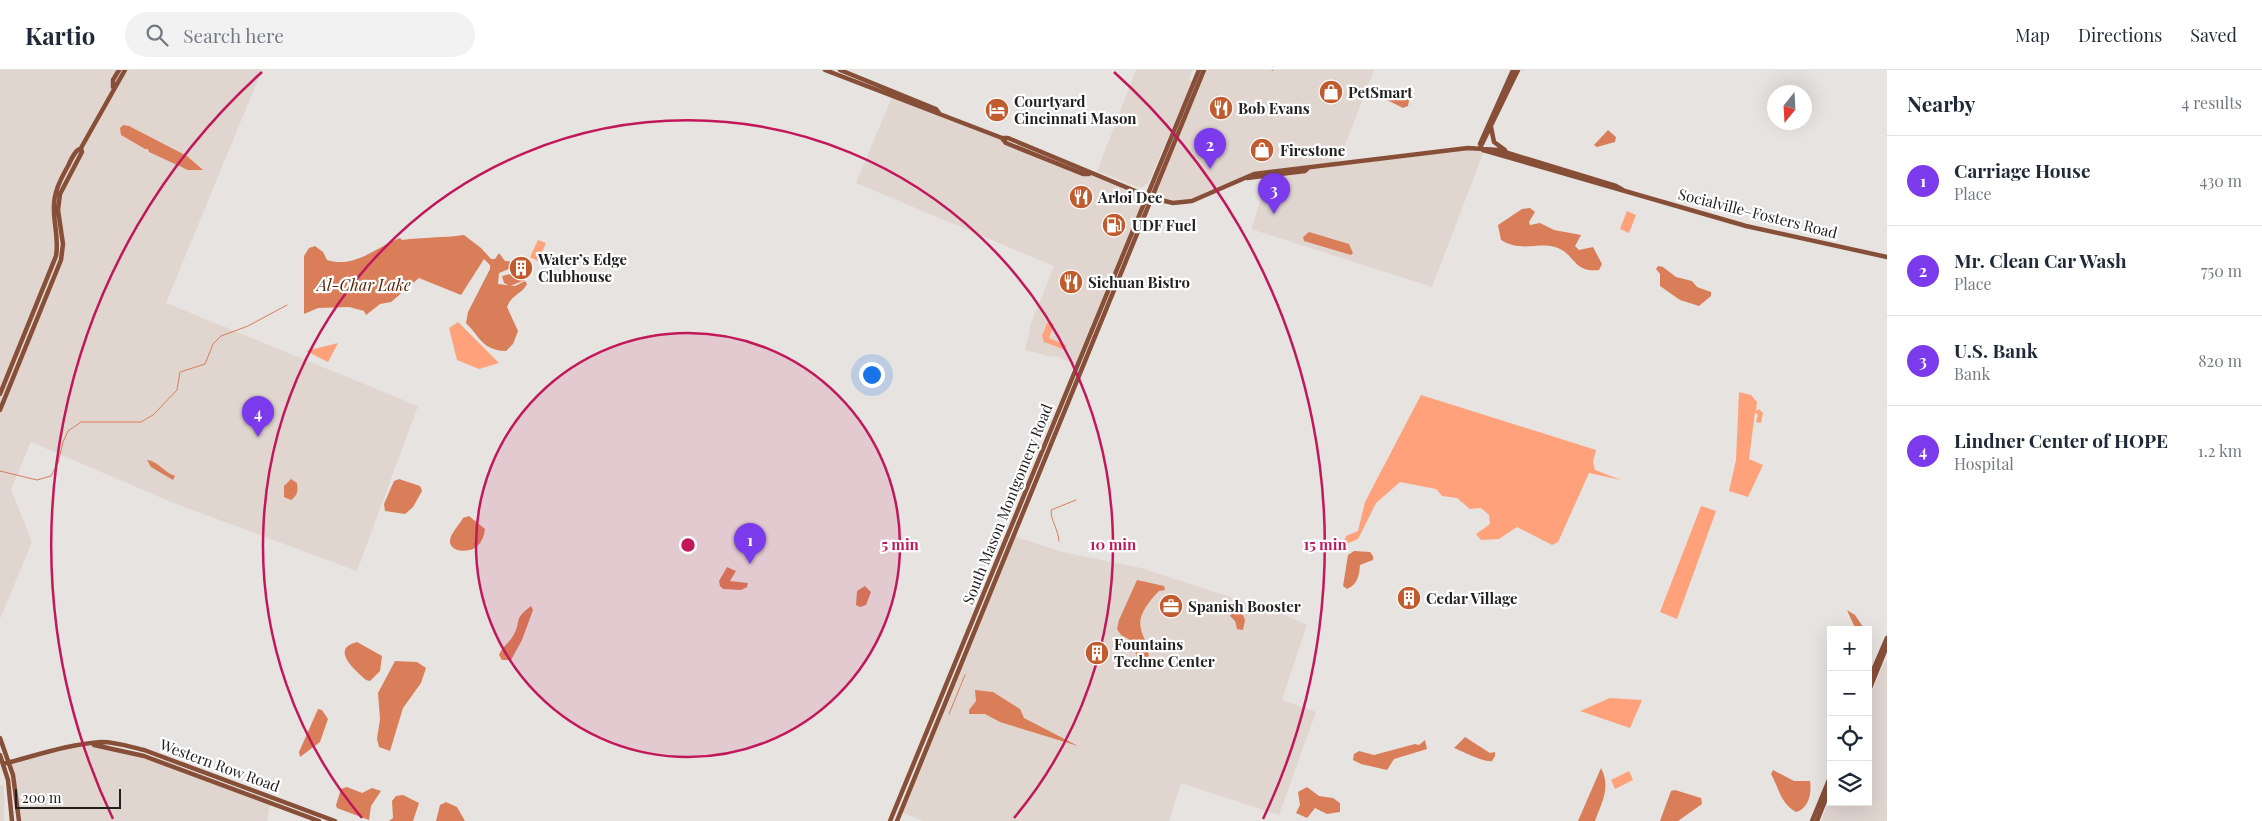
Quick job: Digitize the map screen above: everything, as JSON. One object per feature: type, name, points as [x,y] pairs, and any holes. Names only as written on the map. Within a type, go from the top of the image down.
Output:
[{"type":"main road","points":[[113,87],[119,70]]},
{"type":"main road","points":[[0,394],[55,261],[58,240],[54,211],[55,196],[65,171],[77,150],[81,148],[113,87],[125,70]]},
{"type":"main road","name":"Socialville–Fosters Road","points":[[825,70],[934,114],[939,113]]},
{"type":"main road","name":"Socialville–Fosters Road","points":[[840,70],[936,109],[939,113],[1085,169],[1089,174],[1146,196],[1173,203],[1192,201],[1262,172],[1480,148],[1512,154],[1616,186],[1623,190]]},
{"type":"main road","name":"South Mason Montgomery Road","points":[[890,821],[1199,70]]},
{"type":"main road","name":"South Mason Montgomery Road","points":[[897,821],[1204,70]]},
{"type":"main road","points":[[1480,148],[1488,124],[1513,70]]},
{"type":"main road","points":[[1480,148],[1518,70]]},
{"type":"main road","points":[[1492,125],[1494,142],[1512,154]]},
{"type":"main road","points":[[0,410],[61,260],[63,244],[59,213],[60,194],[82,152],[81,148]]},
{"type":"main road","name":"Socialville–Fosters Road","points":[[1480,148],[1746,226],[1887,257]]},
{"type":"main road","points":[[1872,673],[1887,638]]},
{"type":"main road","points":[[1872,683],[1887,646]]},
{"type":"main road","points":[[0,738],[10,762],[16,791],[18,821]]},
{"type":"main road","name":"Western Row Road","points":[[94,745],[100,742],[144,750],[335,821]]},
{"type":"main road","name":"Western Row Road","points":[[3,764],[66,747],[94,745],[151,758],[319,821]]},
{"type":"main road","points":[[0,755],[8,780],[12,821]]},
{"type":"main road","points":[[1812,821],[1827,785]]},
{"type":"main road","points":[[1817,821],[1827,796]]},
{"type":"shaded area","points":[[0,70],[262,70],[166,303],[418,406],[357,571],[176,504],[31,442],[11,489],[32,542],[0,619]]},
{"type":"shaded area","points":[[1136,70],[1193,70],[1189,79],[1192,81],[1148,183],[1141,188],[1097,171]]},
{"type":"shaded area","points":[[1204,70],[1374,70],[1341,156],[1334,164],[1459,149],[1484,151],[1432,287],[1251,229],[1264,190],[1262,172],[1204,197],[1180,203],[1152,198],[1130,250],[1126,248],[1077,365],[1055,356],[1051,357],[1025,350],[1031,323],[1054,266],[856,183],[892,97],[1002,138],[1006,143],[1074,171],[1089,174],[1151,198]]},
{"type":"shaded area","points":[[1627,211],[1636,215],[1629,233],[1620,229]]},
{"type":"shaded area","points":[[538,240],[546,243],[538,261],[530,257]]},
{"type":"shaded area","points":[[458,322],[499,363],[479,369],[457,360],[449,328]]},
{"type":"shaded area","points":[[1047,323],[1054,324],[1049,338],[1066,345],[1065,350],[1044,342],[1042,336]]},
{"type":"shaded area","points":[[338,343],[328,362],[306,351]]},
{"type":"shaded area","points":[[1739,392],[1751,395],[1757,402],[1756,411],[1759,409],[1763,413],[1761,423],[1756,422],[1758,415],[1755,412],[1749,459],[1763,465],[1748,497],[1729,491],[1736,460]]},
{"type":"shaded area","points":[[1421,395],[1596,450],[1593,462],[1595,470],[1621,480],[1589,473],[1558,542],[1552,545],[1517,527],[1499,539],[1481,540],[1476,534],[1490,524],[1489,515],[1481,508],[1470,509],[1457,498],[1442,496],[1436,489],[1400,482],[1376,503],[1358,539],[1342,546],[1346,536],[1358,531],[1365,502]]},
{"type":"shaded area","points":[[1701,506],[1716,511],[1677,619],[1660,612]]},
{"type":"shaded area","points":[[1014,536],[1062,552],[1141,568],[1283,614],[1307,625],[1282,700],[1316,712],[1279,815],[1181,783],[1169,821],[923,821],[901,812]]},
{"type":"shaded area","points":[[1884,662],[1887,663],[1887,821],[1821,821],[1827,806],[1872,806],[1872,692]]},
{"type":"shaded area","points":[[1610,698],[1642,700],[1630,728],[1580,711]]},
{"type":"shaded area","points":[[94,745],[132,752],[270,803],[267,821],[19,821],[10,762],[43,752]]},
{"type":"shaded area","points":[[1629,771],[1633,780],[1615,789],[1611,780]]},
{"type":"shaded area","points":[[0,785],[4,786],[4,821],[0,821]]},
{"type":"water","points":[[1381,90],[1395,96],[1405,96],[1409,100],[1408,106],[1403,108],[1387,100],[1379,99]]},
{"type":"water","points":[[123,125],[129,126],[187,156],[203,170],[188,170],[149,152],[148,149],[121,135],[120,128]]},
{"type":"water","points":[[1608,130],[1616,137],[1615,142],[1597,147],[1594,145]]},
{"type":"water","points":[[1530,208],[1535,212],[1529,222],[1530,225],[1540,223],[1554,230],[1581,235],[1575,246],[1579,250],[1593,247],[1602,264],[1599,270],[1584,269],[1558,248],[1551,246],[1516,246],[1501,240],[1498,225],[1522,209]]},
{"type":"water","points":[[1309,232],[1349,244],[1353,253],[1351,255],[1304,241],[1303,237]]},
{"type":"water","name":"Al-Char Lake","points":[[464,235],[481,248],[491,259],[495,259],[499,253],[505,261],[514,262],[516,266],[499,273],[498,284],[515,286],[525,281],[527,284],[511,300],[507,307],[518,331],[513,344],[506,351],[487,346],[466,323],[468,312],[490,269],[490,265],[484,259],[461,295],[419,278],[391,302],[380,304],[366,315],[364,311],[349,307],[318,308],[304,314],[304,256],[309,248],[315,246],[323,252],[327,260],[347,262],[365,256],[400,238],[402,240]]},
{"type":"water","points":[[1658,266],[1663,267],[1676,277],[1692,281],[1697,287],[1711,292],[1711,296],[1699,306],[1680,300],[1660,286],[1660,274],[1656,269]]},
{"type":"water","points":[[514,273],[518,277],[525,275],[525,280],[510,286],[504,283],[502,276]]},
{"type":"water","points":[[147,460],[155,462],[175,476],[173,480],[151,467]]},
{"type":"water","points":[[291,479],[297,483],[297,493],[291,500],[284,497],[284,486]]},
{"type":"water","points":[[399,479],[420,486],[422,491],[413,507],[405,514],[385,511],[384,504],[394,481]]},
{"type":"water","points":[[469,516],[485,529],[483,538],[478,545],[467,551],[453,548],[450,542],[451,536],[463,518]]},
{"type":"water","points":[[1354,551],[1370,552],[1373,560],[1360,565],[1354,585],[1347,589],[1343,586],[1348,555]]},
{"type":"water","points":[[727,567],[736,571],[730,581],[748,583],[747,587],[741,590],[723,589],[720,586],[719,581]]},
{"type":"water","points":[[1137,580],[1164,586],[1165,590],[1159,591],[1147,605],[1140,624],[1149,657],[1147,668],[1142,667],[1138,661],[1132,641],[1121,635],[1117,629],[1119,620]]},
{"type":"water","points":[[865,586],[871,592],[866,605],[860,607],[856,605],[857,591]]},
{"type":"water","points":[[531,606],[533,610],[522,640],[511,660],[502,660],[499,655],[500,652],[516,631],[521,614]]},
{"type":"water","points":[[1233,610],[1243,615],[1245,620],[1243,630],[1237,629],[1235,621],[1230,616]]},
{"type":"water","points":[[1847,610],[1855,615],[1862,626],[1854,626]]},
{"type":"water","points":[[357,642],[382,656],[380,671],[370,681],[366,680],[351,666],[345,655],[345,650],[349,645]]},
{"type":"water","points":[[395,661],[417,662],[426,668],[421,683],[403,708],[390,751],[379,747],[377,739],[380,719],[378,693]]},
{"type":"water","points":[[975,690],[993,692],[1020,709],[1024,718],[1078,746],[1000,722],[985,714],[969,714],[969,710],[976,701]]},
{"type":"water","points":[[318,709],[322,710],[328,719],[320,742],[300,757],[299,752]]},
{"type":"water","points":[[1465,737],[1490,753],[1495,752],[1492,761],[1479,759],[1454,748]]},
{"type":"water","points":[[1425,740],[1427,749],[1394,759],[1387,770],[1361,764],[1353,760],[1354,754],[1359,751],[1374,755],[1415,744],[1419,745]]},
{"type":"water","points":[[1601,768],[1604,775],[1605,788],[1603,801],[1595,821],[1578,821]]},
{"type":"water","points":[[1773,770],[1794,781],[1810,781],[1809,800],[1804,807],[1796,812],[1786,804],[1771,774]]},
{"type":"water","points":[[347,787],[362,793],[372,788],[381,791],[371,806],[369,820],[337,808],[336,805],[341,789]]},
{"type":"water","points":[[1307,787],[1319,796],[1333,798],[1340,803],[1340,812],[1327,814],[1315,808],[1307,818],[1296,813],[1300,805],[1298,792]]},
{"type":"water","points":[[1675,790],[1701,798],[1702,804],[1678,821],[1660,821],[1671,791]]},
{"type":"water","points":[[403,795],[419,803],[413,821],[389,821],[393,818],[392,801],[396,796]]},
{"type":"water","points":[[446,802],[457,807],[465,821],[436,821],[440,805]]},
{"type":"waterway","points":[[0,471],[37,480],[51,476],[58,463],[68,431],[81,422],[141,422],[153,415],[177,390],[180,372],[205,364],[213,344],[221,336],[248,326],[287,305]]},
{"type":"waterway","points":[[1059,541],[1051,510],[1076,500]]},
{"type":"waterway","points":[[949,714],[965,675]]},
{"type":"place","name":"PetSmart","points":[[1331,92]]},
{"type":"place","name":"Bob Evans","points":[[1221,108]]},
{"type":"place","name":"Courtyard Cincinnati Mason","points":[[997,110]]},
{"type":"place","name":"Firestone","points":[[1262,150]]},
{"type":"place","name":"Mr. Clean Car Wash","points":[[1210,169]]},
{"type":"place","name":"Arloi Dee","points":[[1081,197]]},
{"type":"place","name":"U.S. Bank","points":[[1274,214]]},
{"type":"place","name":"UDF Fuel","points":[[1114,225]]},
{"type":"place","name":"Water’s Edge Clubhouse","points":[[521,268]]},
{"type":"place","name":"Sichuan Bistro","points":[[1071,282]]},
{"type":"place","name":"Lindner Center of HOPE","points":[[258,437]]},
{"type":"place","name":"Carriage House","points":[[750,564]]},
{"type":"place","name":"Cedar Village","points":[[1409,598]]},
{"type":"place","name":"Spanish Booster","points":[[1171,606]]},
{"type":"place","name":"Fountains Techne Center","points":[[1097,653]]}]
